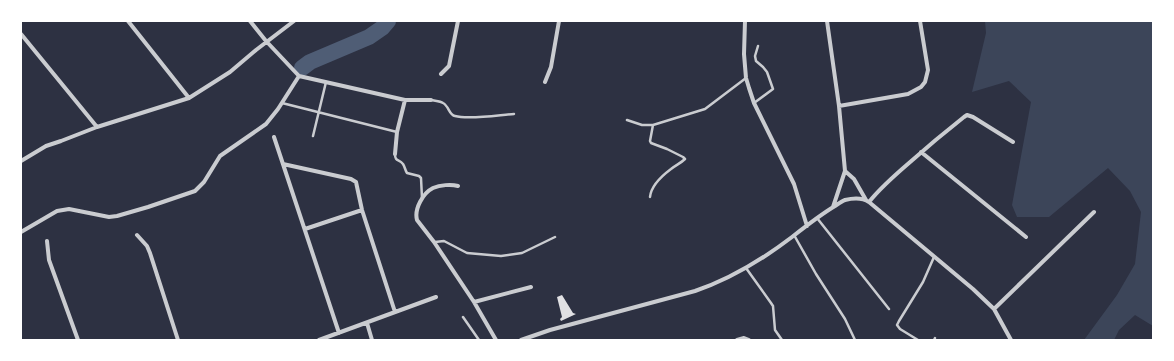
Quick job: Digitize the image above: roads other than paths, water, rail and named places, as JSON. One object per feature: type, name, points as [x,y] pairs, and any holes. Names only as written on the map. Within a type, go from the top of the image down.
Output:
[{"type":"street","points":[[128,21],[189,98]]},
{"type":"street","points":[[250,21],[266,41],[299,76],[405,100],[431,100]]},
{"type":"street","points":[[21,160],[46,146],[97,127],[189,98],[230,72],[266,41],[294,21]]},
{"type":"street","points":[[441,74],[449,66],[458,21]]},
{"type":"street","points":[[544,82],[551,67],[559,21]]},
{"type":"street","points":[[745,21],[744,54],[746,78],[754,103],[794,184],[807,226]]},
{"type":"street","points":[[827,21],[839,106],[845,171],[832,208]]},
{"type":"street","points":[[839,106],[908,94],[921,87],[925,82],[928,70],[920,21]]},
{"type":"street","points":[[21,34],[97,127]]},
{"type":"street","points":[[21,232],[57,211],[69,210],[109,217],[117,216],[195,191],[204,182],[220,156],[266,124],[274,115],[299,76]]},
{"type":"street","points":[[395,154],[397,132],[405,100]]},
{"type":"street","points":[[868,201],[921,152],[964,117],[973,117],[1013,142]]},
{"type":"street","points":[[274,137],[339,333]]},
{"type":"street","points":[[921,152],[1026,237]]},
{"type":"street","points":[[283,164],[351,179],[356,182],[362,210],[395,312]]},
{"type":"street","points":[[845,171],[854,179],[868,201],[973,289],[994,309],[1011,340]]},
{"type":"street","points":[[458,186],[450,185],[434,188],[428,191],[422,199],[416,212],[416,216],[417,220],[434,242],[474,302],[496,340]]},
{"type":"street","points":[[521,340],[550,330],[696,291],[717,283],[773,251],[845,200],[856,199],[868,201]]},
{"type":"street","points":[[305,229],[362,210]]},
{"type":"street","points":[[994,309],[1094,212]]},
{"type":"street","points":[[137,235],[147,246],[150,253],[178,340]]},
{"type":"street","points":[[47,241],[49,260],[78,340]]},
{"type":"street","points":[[474,302],[531,288]]},
{"type":"street","points":[[320,340],[436,297]]},
{"type":"street","points":[[367,323],[372,340]]},
{"type":"street","points":[[737,340],[744,338],[749,340]]},
{"type":"lane","points":[[754,103],[773,89],[767,72],[756,61],[755,56],[758,46]]},
{"type":"lane","points":[[627,120],[642,125],[653,125],[705,109],[746,78]]},
{"type":"lane","points":[[313,136],[326,81]]},
{"type":"lane","points":[[431,100],[444,103],[451,114],[456,116],[464,117],[514,114]]},
{"type":"lane","points":[[282,103],[397,132]]},
{"type":"lane","points":[[650,197],[652,190],[665,174],[685,159],[667,149],[651,143],[650,141],[653,125]]},
{"type":"lane","points":[[395,154],[395,157],[402,163],[407,173],[419,176],[421,178],[422,199]]},
{"type":"lane","points":[[818,218],[889,310]]},
{"type":"lane","points":[[794,235],[816,274],[845,319],[855,340]]},
{"type":"lane","points":[[434,242],[444,241],[466,253],[501,256],[522,253],[555,237]]},
{"type":"lane","points":[[918,340],[900,329],[897,325],[923,282],[934,257]]},
{"type":"lane","points":[[745,268],[773,306],[776,330],[782,340]]},
{"type":"lane","points":[[463,316],[480,340]]},
{"type":"waterway","points":[[302,68],[310,62],[369,37],[382,28],[388,21]]}]
